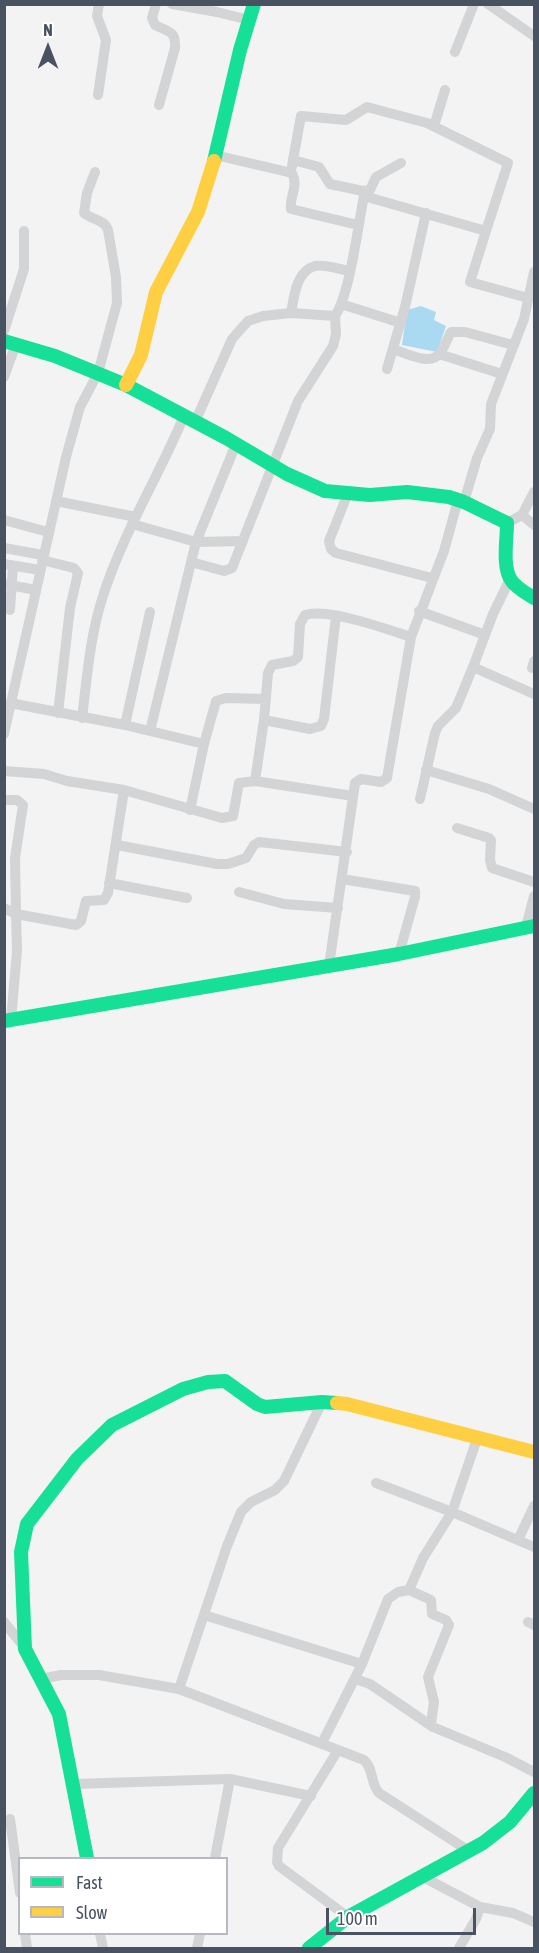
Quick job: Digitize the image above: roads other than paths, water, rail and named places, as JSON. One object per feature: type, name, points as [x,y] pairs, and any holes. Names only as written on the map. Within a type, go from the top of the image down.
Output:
[{"type":"street","points":[[98,95],[106,40],[97,16],[99,4]]},
{"type":"street","points":[[156,4],[152,18],[155,26],[172,33],[176,39],[159,105]]},
{"type":"street","points":[[172,4],[218,12],[249,21]]},
{"type":"street","points":[[126,385],[141,355],[156,292],[198,212],[254,4]]},
{"type":"street","points":[[455,52],[474,4]]},
{"type":"street","points":[[488,4],[534,36]]},
{"type":"street","points":[[434,126],[445,90]]},
{"type":"street","points":[[358,225],[295,212],[291,209],[294,178],[291,173],[301,116],[346,120],[367,107],[434,126],[508,163],[470,282],[528,298]]},
{"type":"street","points":[[214,156],[291,173]]},
{"type":"street","points":[[293,160],[319,167],[330,184],[363,191],[370,190],[376,177],[401,163]]},
{"type":"street","points":[[4,734],[48,532],[80,406],[98,373],[117,303],[116,277],[106,224],[89,218],[84,213],[87,193],[95,172]]},
{"type":"street","points":[[191,562],[224,571],[232,568],[298,401],[333,346],[336,333],[334,316],[341,304],[364,196],[486,231]]},
{"type":"street","points":[[387,369],[426,213]]},
{"type":"street","points":[[4,331],[24,269],[24,231]]},
{"type":"street","points":[[291,313],[299,280],[307,271],[316,266],[349,271]]},
{"type":"street","points":[[328,966],[347,852],[355,783],[361,779],[381,782],[387,778],[411,637],[477,458],[490,429],[491,404],[524,319],[534,272]]},
{"type":"street","points":[[341,304],[400,323]]},
{"type":"street","points":[[82,718],[102,596],[134,521],[172,446],[190,419],[232,339],[248,321],[263,316],[291,313],[334,316]]},
{"type":"street","points":[[393,350],[433,359],[440,354],[451,332],[465,332],[513,345]]},
{"type":"street","points":[[4,377],[10,342],[55,356],[126,385],[274,466],[325,491],[370,495],[407,492],[461,501],[507,523]]},
{"type":"street","points":[[440,354],[502,374]]},
{"type":"street","points":[[150,731],[196,542],[236,444]]},
{"type":"street","points":[[348,493],[329,541],[331,549],[336,553],[432,578]]},
{"type":"street","points":[[507,523],[522,515],[534,493]]},
{"type":"street","points":[[56,501],[134,521],[196,542],[243,541]]},
{"type":"street","points":[[522,515],[534,525]]},
{"type":"street","points":[[4,520],[48,532]]},
{"type":"street","points":[[420,800],[435,733],[456,708],[510,579],[507,558],[507,523]]},
{"type":"street","points":[[4,548],[42,561],[74,568],[78,573],[70,608],[58,713]]},
{"type":"street","points":[[30,615],[7,609],[9,565],[42,561]]},
{"type":"street","points":[[510,579],[518,588],[534,598]]},
{"type":"street","points":[[8,584],[36,590]]},
{"type":"street","points":[[124,725],[150,612]]},
{"type":"street","points":[[419,612],[485,635]]},
{"type":"street","points":[[255,781],[268,673],[272,665],[293,662],[298,657],[302,619],[310,614],[336,616],[411,637]]},
{"type":"street","points":[[264,720],[310,729],[321,726],[324,719],[336,616]]},
{"type":"street","points":[[473,667],[534,694]]},
{"type":"street","points":[[190,810],[216,701],[226,698],[266,699]]},
{"type":"street","points":[[10,703],[124,725],[204,744]]},
{"type":"street","points":[[426,770],[489,789],[534,809]]},
{"type":"street","points":[[4,771],[44,774],[67,781],[124,790],[190,810],[228,818],[233,816],[235,811],[239,783],[255,781],[353,796]]},
{"type":"street","points":[[4,908],[16,914],[76,925],[81,921],[86,901],[104,900],[108,893],[117,845],[124,790]]},
{"type":"street","points":[[4,800],[17,800],[23,805],[15,858],[17,951],[8,1021],[399,954],[530,926],[534,896]]},
{"type":"street","points":[[457,828],[491,840],[492,868],[534,882]]},
{"type":"street","points":[[117,845],[223,865],[246,858],[254,845],[259,842],[347,852]]},
{"type":"street","points":[[342,879],[415,891],[416,897],[399,954]]},
{"type":"street","points":[[109,883],[187,898]]},
{"type":"street","points":[[239,892],[284,904],[338,908]]},
{"type":"street","points":[[26,1649],[21,1552],[27,1524],[77,1459],[112,1425],[183,1389],[225,1381],[257,1404],[265,1407],[322,1402],[347,1404],[534,1452]]},
{"type":"street","points":[[179,1689],[227,1546],[241,1512],[256,1498],[280,1487],[322,1402]]},
{"type":"street","points":[[409,1590],[423,1558],[452,1512],[477,1439]]},
{"type":"street","points":[[376,1484],[452,1512],[534,1547]]},
{"type":"street","points":[[518,1540],[534,1506]]},
{"type":"street","points":[[322,1743],[362,1664],[388,1599],[398,1592],[409,1590],[431,1600],[432,1614],[444,1619],[449,1625],[428,1677],[434,1702],[430,1721],[433,1727]]},
{"type":"street","points":[[204,1615],[362,1664]]},
{"type":"street","points":[[4,1622],[26,1649],[59,1714],[87,1857]]},
{"type":"street","points":[[41,1679],[61,1675],[99,1675],[179,1689],[322,1743],[364,1760],[368,1763],[375,1788],[391,1802],[469,1851]]},
{"type":"street","points":[[355,1679],[370,1684],[433,1727],[505,1757],[534,1772]]},
{"type":"street","points":[[338,1750],[278,1848],[277,1862],[298,1881],[348,1917]]},
{"type":"street","points":[[74,1784],[230,1779],[311,1796]]},
{"type":"street","points":[[215,1857],[230,1779]]},
{"type":"street","points":[[309,1948],[348,1917],[423,1877],[499,1832],[534,1793]]},
{"type":"street","points":[[10,1819],[18,1878]]},
{"type":"street","points":[[423,1877],[480,1907],[513,1913],[534,1922]]},
{"type":"street","points":[[459,1948],[476,1919],[480,1907]]},
{"type":"water","points":[[421,306],[436,312],[434,320],[446,326],[437,352],[402,345],[407,310]]}]
